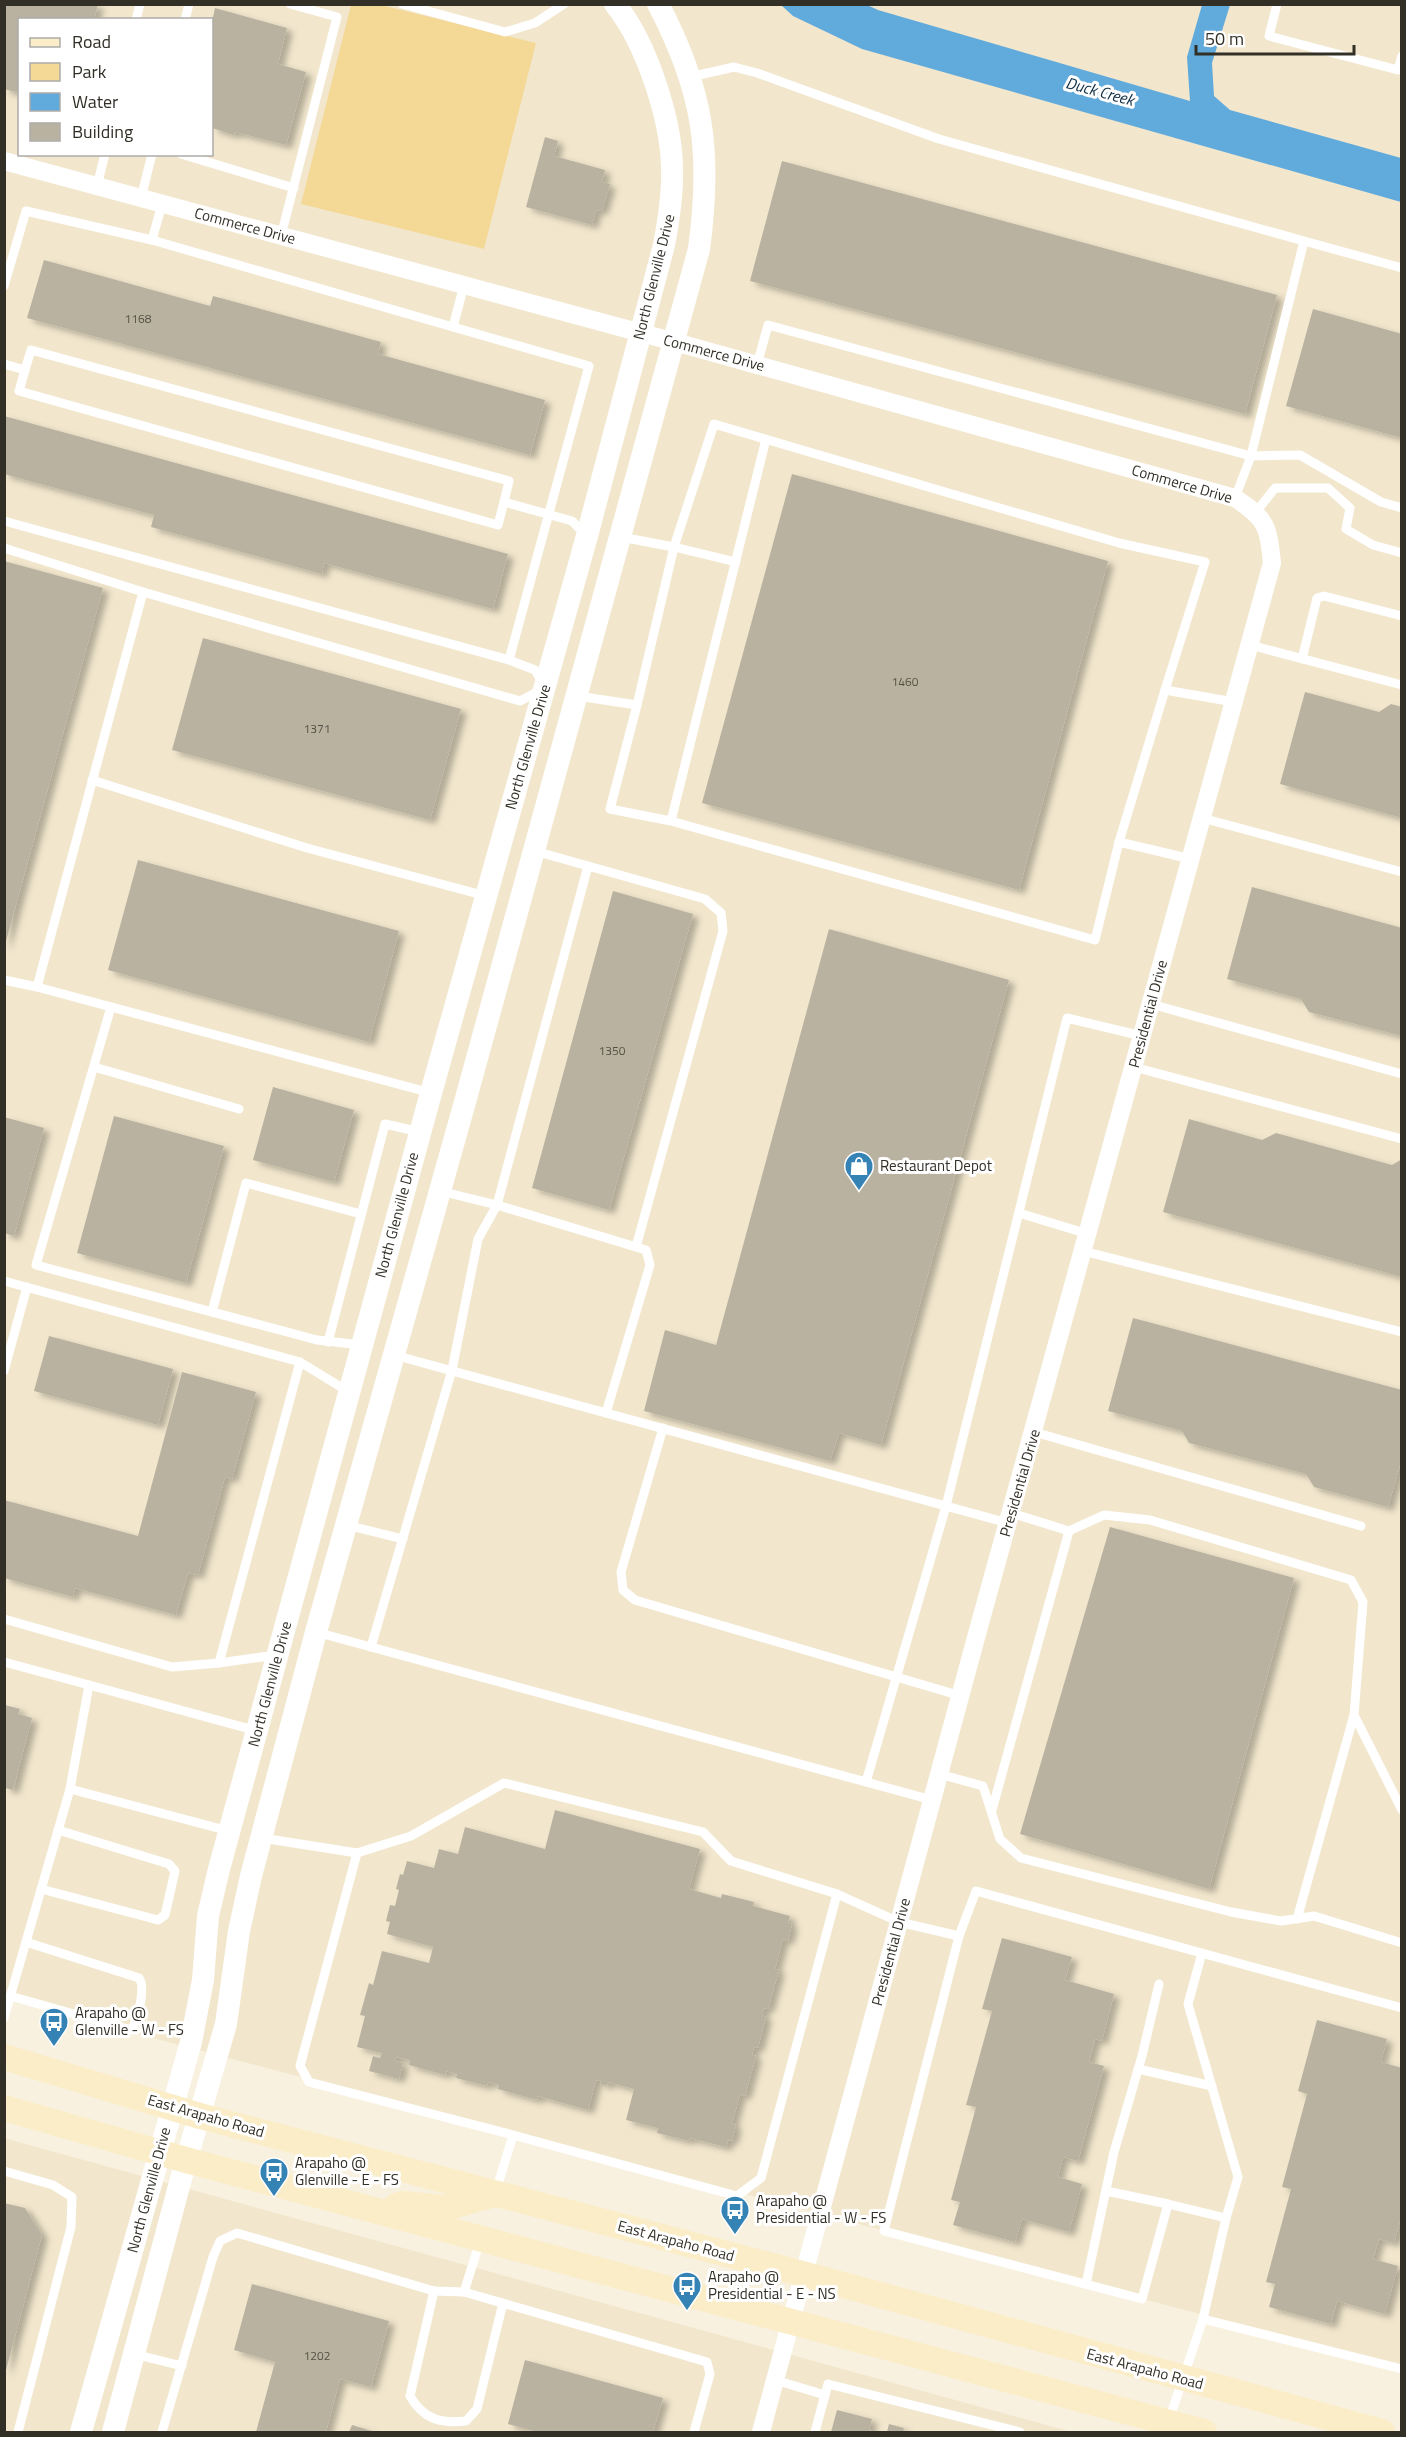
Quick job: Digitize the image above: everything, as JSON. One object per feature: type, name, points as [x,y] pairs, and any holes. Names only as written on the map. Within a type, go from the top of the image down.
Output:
[{"type":"main road","name":"East Arapaho Road","points":[[4,2057],[200,2116],[803,2274],[1382,2433]]},
{"type":"main road","points":[[4,2108],[186,2160],[1204,2433]]},
{"type":"main road","points":[[378,2212],[402,2204],[445,2208],[495,2193]]},
{"type":"street","name":"North Glenville Drive","points":[[81,2433],[171,2106],[191,2042],[203,1980],[208,1916],[230,1831],[420,1132],[546,688],[664,245],[672,207],[669,135],[648,63],[629,22],[615,4]]},
{"type":"street","name":"North Glenville Drive","points":[[112,2433],[186,2160],[226,2024],[239,1931],[251,1876],[316,1632],[535,851],[699,249],[705,202],[706,155],[699,108],[690,77],[671,29],[658,4]]},
{"type":"street","name":"Commerce Drive","points":[[4,161],[675,342],[1235,498],[1256,512],[1269,533]]},
{"type":"street","name":"Presidential Drive","points":[[761,2433],[939,1774],[1272,563],[1269,533]]},
{"type":"street","points":[[587,536],[602,562],[608,582]]},
{"type":"street","points":[[546,688],[577,696]]},
{"type":"street","points":[[431,1093],[465,1102]]},
{"type":"street","points":[[362,1345],[394,1354]]},
{"type":"street","points":[[349,1392],[381,1401]]},
{"type":"street","points":[[230,1831],[262,1838]]},
{"type":"lane","points":[[281,236],[337,17],[290,4]]},
{"type":"lane","points":[[402,4],[504,32],[536,23],[564,4]]},
{"type":"lane","points":[[1277,4],[1269,36],[1400,72],[1401,56]]},
{"type":"lane","points":[[690,77],[734,67],[757,73],[939,139],[1401,268]]},
{"type":"lane","points":[[97,186],[104,156]]},
{"type":"lane","points":[[141,198],[152,156]]},
{"type":"lane","points":[[188,156],[294,188]]},
{"type":"lane","points":[[152,240],[162,204]]},
{"type":"lane","points":[[4,286],[26,211],[152,240],[589,366],[509,660]]},
{"type":"lane","points":[[1235,498],[1251,456],[1304,241]]},
{"type":"lane","points":[[453,327],[464,285]]},
{"type":"lane","points":[[757,365],[768,325],[1251,456],[1300,455],[1381,502],[1401,508]]},
{"type":"lane","points":[[31,350],[509,481],[504,502],[498,525],[19,391],[31,350]]},
{"type":"lane","points":[[4,364],[25,369]]},
{"type":"lane","points":[[714,424],[1119,543],[1205,562],[1119,842],[1095,940],[671,821],[610,809],[674,547],[714,424]]},
{"type":"lane","points":[[671,821],[766,439]]},
{"type":"lane","points":[[1328,488],[1334,475]]},
{"type":"lane","points":[[1256,512],[1275,488],[1328,488],[1350,508],[1346,529],[1373,545],[1401,553]]},
{"type":"lane","points":[[504,502],[572,521],[587,536]]},
{"type":"lane","points":[[4,522],[509,660],[535,670],[546,688],[520,701],[143,592],[4,548]]},
{"type":"lane","points":[[621,537],[736,562]]},
{"type":"lane","points":[[37,987],[143,592]]},
{"type":"lane","points":[[1302,658],[1317,598],[1324,596],[1401,616]]},
{"type":"lane","points":[[1250,645],[1401,685]]},
{"type":"lane","points":[[1165,690],[1234,702]]},
{"type":"lane","points":[[577,696],[637,705]]},
{"type":"lane","points":[[92,780],[308,848],[486,896]]},
{"type":"lane","points":[[1202,818],[1401,872]]},
{"type":"lane","points":[[1119,842],[1191,859]]},
{"type":"lane","points":[[535,851],[705,899],[721,913],[723,931],[636,1247]]},
{"type":"lane","points":[[371,1647],[452,1370],[478,1239],[496,1205],[588,866]]},
{"type":"lane","points":[[4,980],[431,1093]]},
{"type":"lane","points":[[1151,1004],[1401,1074]]},
{"type":"lane","points":[[111,1007],[36,1265],[328,1342],[362,1345]]},
{"type":"lane","points":[[866,1782],[946,1506],[1067,1018],[1142,1036]]},
{"type":"lane","points":[[94,1067],[239,1109]]},
{"type":"lane","points":[[1134,1067],[1401,1139]]},
{"type":"lane","points":[[328,1342],[386,1124],[420,1132]]},
{"type":"lane","points":[[212,1312],[246,1183],[362,1214]]},
{"type":"lane","points":[[440,1191],[496,1205],[646,1250],[650,1265],[606,1413]]},
{"type":"lane","points":[[1019,1213],[1085,1242],[1401,1332]]},
{"type":"lane","points":[[4,1281],[300,1362],[349,1392]]},
{"type":"lane","points":[[4,1371],[27,1287]]},
{"type":"lane","points":[[394,1354],[946,1506],[1069,1532],[1104,1515],[1150,1520],[1351,1580],[1363,1602],[1354,1715],[1297,1919]]},
{"type":"lane","points":[[219,1663],[300,1362]]},
{"type":"lane","points":[[663,1428],[621,1572],[623,1590],[635,1600],[961,1696]]},
{"type":"lane","points":[[1034,1432],[1361,1526]]},
{"type":"lane","points":[[346,1525],[403,1539]]},
{"type":"lane","points":[[992,1810],[1069,1532]]},
{"type":"lane","points":[[4,1619],[172,1667],[278,1654]]},
{"type":"lane","points":[[316,1632],[932,1800]]},
{"type":"lane","points":[[4,1662],[257,1731]]},
{"type":"lane","points":[[4,2018],[70,1789],[89,1685]]},
{"type":"lane","points":[[1354,1715],[1401,1810]]},
{"type":"lane","points":[[939,1774],[983,1786],[1000,1839],[1022,1858],[1232,1912],[1281,1921],[1314,1916],[1401,1943]]},
{"type":"lane","points":[[262,1838],[357,1853],[411,1836],[504,1784],[703,1832],[731,1861],[837,1894],[899,1922],[959,1936]]},
{"type":"lane","points":[[70,1789],[230,1831]]},
{"type":"lane","points":[[41,1889],[158,1920],[165,1915],[175,1872],[169,1864],[58,1830]]},
{"type":"lane","points":[[357,1853],[300,2066],[309,2082],[737,2196],[761,2178],[837,1894]]},
{"type":"lane","points":[[1168,2204],[1142,2299],[884,2231],[959,1936],[976,1891],[1401,2008]]},
{"type":"lane","points":[[10,1996],[131,2030],[135,2023],[143,1987],[139,1978],[26,1942]]},
{"type":"lane","points":[[1153,2421],[1182,2379],[1203,2319],[1226,2218],[1238,2177],[1188,2004],[1202,1953]]},
{"type":"lane","points":[[1086,2284],[1114,2152],[1159,1984]]},
{"type":"lane","points":[[1138,2069],[1212,2086]]},
{"type":"lane","points":[[495,2193],[513,2135]]},
{"type":"lane","points":[[4,2171],[53,2185],[72,2197],[71,2227],[18,2433]]},
{"type":"lane","points":[[1106,2191],[1226,2218]]},
{"type":"lane","points":[[162,2433],[220,2241],[237,2233],[434,2291],[464,2292],[707,2362],[710,2374],[694,2433]]},
{"type":"lane","points":[[464,2292],[481,2239]]},
{"type":"lane","points":[[434,2291],[410,2396],[418,2410],[447,2423],[466,2421],[477,2409],[503,2303]]},
{"type":"lane","points":[[1203,2319],[1401,2369]]},
{"type":"lane","points":[[134,2354],[182,2366]]},
{"type":"lane","points":[[776,2380],[825,2395]]},
{"type":"lane","points":[[816,2433],[828,2384],[1020,2433]]},
{"type":"shaded area","points":[[4,5],[1401,5],[1401,2367],[5,1999]]},
{"type":"shaded area","points":[[4,2138],[120,2170],[1072,2432],[5,2432]]},
{"type":"green space","points":[[351,5],[381,5],[536,43],[484,249],[301,204]]},
{"type":"water","name":"Duck Creek","points":[[781,5],[867,5],[1190,101],[1187,57],[1202,5],[1230,5],[1212,63],[1214,96],[1230,110],[1401,158],[1401,202],[862,49],[793,16]]},
{"type":"building","points":[[4,4],[98,4],[94,18],[18,18],[18,92],[4,89]]},
{"type":"building","points":[[215,8],[287,28],[278,64],[306,72],[286,145],[235,132],[234,135],[213,128],[213,18]]},
{"type":"building","points":[[545,137],[558,141],[554,156],[605,170],[602,182],[610,184],[602,211],[596,210],[592,225],[526,207]]},
{"type":"building","points":[[782,161],[1277,295],[1245,414],[750,281]]},
{"type":"building","points":[[44,260],[210,306],[213,296],[381,342],[378,354],[545,400],[530,455],[27,318]]},
{"type":"building","points":[[1313,309],[1402,334],[1402,438],[1286,406]]},
{"type":"building","points":[[4,416],[508,554],[493,609],[324,563],[322,574],[151,527],[154,515],[4,474]]},
{"type":"building","points":[[792,474],[1108,561],[1019,890],[702,803]]},
{"type":"building","points":[[4,561],[103,588],[5,945],[4,945]]},
{"type":"building","points":[[203,638],[461,709],[430,820],[172,750]]},
{"type":"building","points":[[1305,692],[1379,712],[1391,704],[1402,707],[1402,818],[1280,784]]},
{"type":"building","points":[[138,860],[399,931],[369,1042],[108,970]]},
{"type":"building","points":[[1252,887],[1402,928],[1402,1036],[1309,1012],[1301,999],[1227,979]]},
{"type":"building","points":[[613,891],[693,914],[609,1210],[532,1188]]},
{"type":"building","points":[[829,929],[1009,980],[881,1445],[839,1433],[830,1461],[644,1411],[665,1330],[716,1345]]},
{"type":"building","points":[[273,1087],[354,1110],[334,1182],[253,1160]]},
{"type":"building","points":[[114,1116],[224,1146],[186,1283],[77,1253]]},
{"type":"building","points":[[4,1117],[44,1128],[14,1236],[4,1233]]},
{"type":"building","points":[[1189,1119],[1262,1140],[1276,1133],[1392,1165],[1402,1159],[1402,1277],[1163,1212]]},
{"type":"building","points":[[1133,1318],[1402,1390],[1402,1458],[1388,1507],[1314,1487],[1306,1474],[1189,1443],[1182,1431],[1108,1411]]},
{"type":"building","points":[[49,1336],[173,1369],[158,1425],[34,1391]]},
{"type":"building","points":[[182,1372],[256,1392],[232,1479],[225,1477],[198,1575],[188,1573],[176,1615],[75,1588],[73,1597],[4,1578],[4,1500],[138,1536]]},
{"type":"building","points":[[1110,1527],[1294,1578],[1209,1889],[1020,1834]]},
{"type":"building","points":[[5,1705],[20,1709],[18,1714],[32,1718],[13,1790],[5,1788]]},
{"type":"building","points":[[555,1810],[700,1849],[689,1889],[721,1898],[722,1894],[754,1902],[753,1906],[790,1916],[788,1923],[792,1924],[788,1941],[783,1939],[775,1969],[779,1970],[768,2009],[764,2008],[762,2015],[766,2017],[758,2048],[754,2047],[752,2055],[756,2056],[745,2096],[740,2094],[732,2124],[736,2125],[732,2141],[728,2140],[726,2147],[657,2133],[658,2128],[626,2120],[634,2089],[608,2082],[607,2086],[596,2080],[588,2110],[538,2096],[537,2100],[498,2089],[499,2085],[488,2082],[487,2086],[456,2078],[457,2074],[446,2071],[445,2075],[409,2065],[410,2060],[396,2057],[395,2061],[403,2063],[399,2079],[369,2071],[373,2056],[380,2058],[382,2053],[357,2047],[365,2016],[360,2015],[369,1983],[373,1985],[382,1951],[429,1963],[433,1947],[387,1934],[390,1922],[386,1921],[390,1905],[395,1906],[400,1874],[403,1875],[407,1861],[434,1868],[439,1849],[458,1854],[465,1827],[545,1849]]},
{"type":"building","points":[[1002,1938],[1072,1957],[1065,1980],[1114,1994],[1102,2041],[1095,2039],[1089,2062],[1104,2066],[1078,2161],[1063,2157],[1058,2177],[1082,2184],[1069,2232],[1022,2219],[1015,2242],[953,2225],[960,2202],[951,2200],[976,2107],[966,2105],[992,2011],[982,2009]]},
{"type":"building","points":[[1317,2020],[1387,2039],[1381,2062],[1402,2068],[1402,2214],[1394,2243],[1379,2239],[1373,2259],[1398,2266],[1385,2314],[1337,2301],[1331,2324],[1269,2307],[1275,2284],[1266,2282],[1291,2189],[1282,2187],[1307,2094],[1298,2091]]},
{"type":"building","points":[[4,2203],[25,2208],[42,2235],[5,2374]]},
{"type":"building","points":[[252,2284],[389,2321],[371,2387],[340,2379],[326,2432],[256,2432],[275,2362],[234,2350]]},
{"type":"building","points":[[525,2360],[663,2398],[653,2432],[537,2432],[508,2424]]},
{"type":"building","points":[[837,2410],[872,2419],[869,2430],[875,2432],[831,2432]]},
{"type":"building","points":[[889,2424],[904,2428],[903,2432],[887,2432]]},
{"type":"building","points":[[352,2425],[375,2432],[349,2432]]},
{"type":"place","name":"Restaurant Depot","points":[[859,1192]]},
{"type":"place","name":"Arapaho @ Glenville - W - FS","points":[[54,2048]]},
{"type":"place","name":"Arapaho @ Glenville - E - FS","points":[[274,2198]]},
{"type":"place","name":"Arapaho @ Presidential - W - FS","points":[[735,2236]]},
{"type":"place","name":"Arapaho @ Presidential - E - NS","points":[[687,2312]]}]
